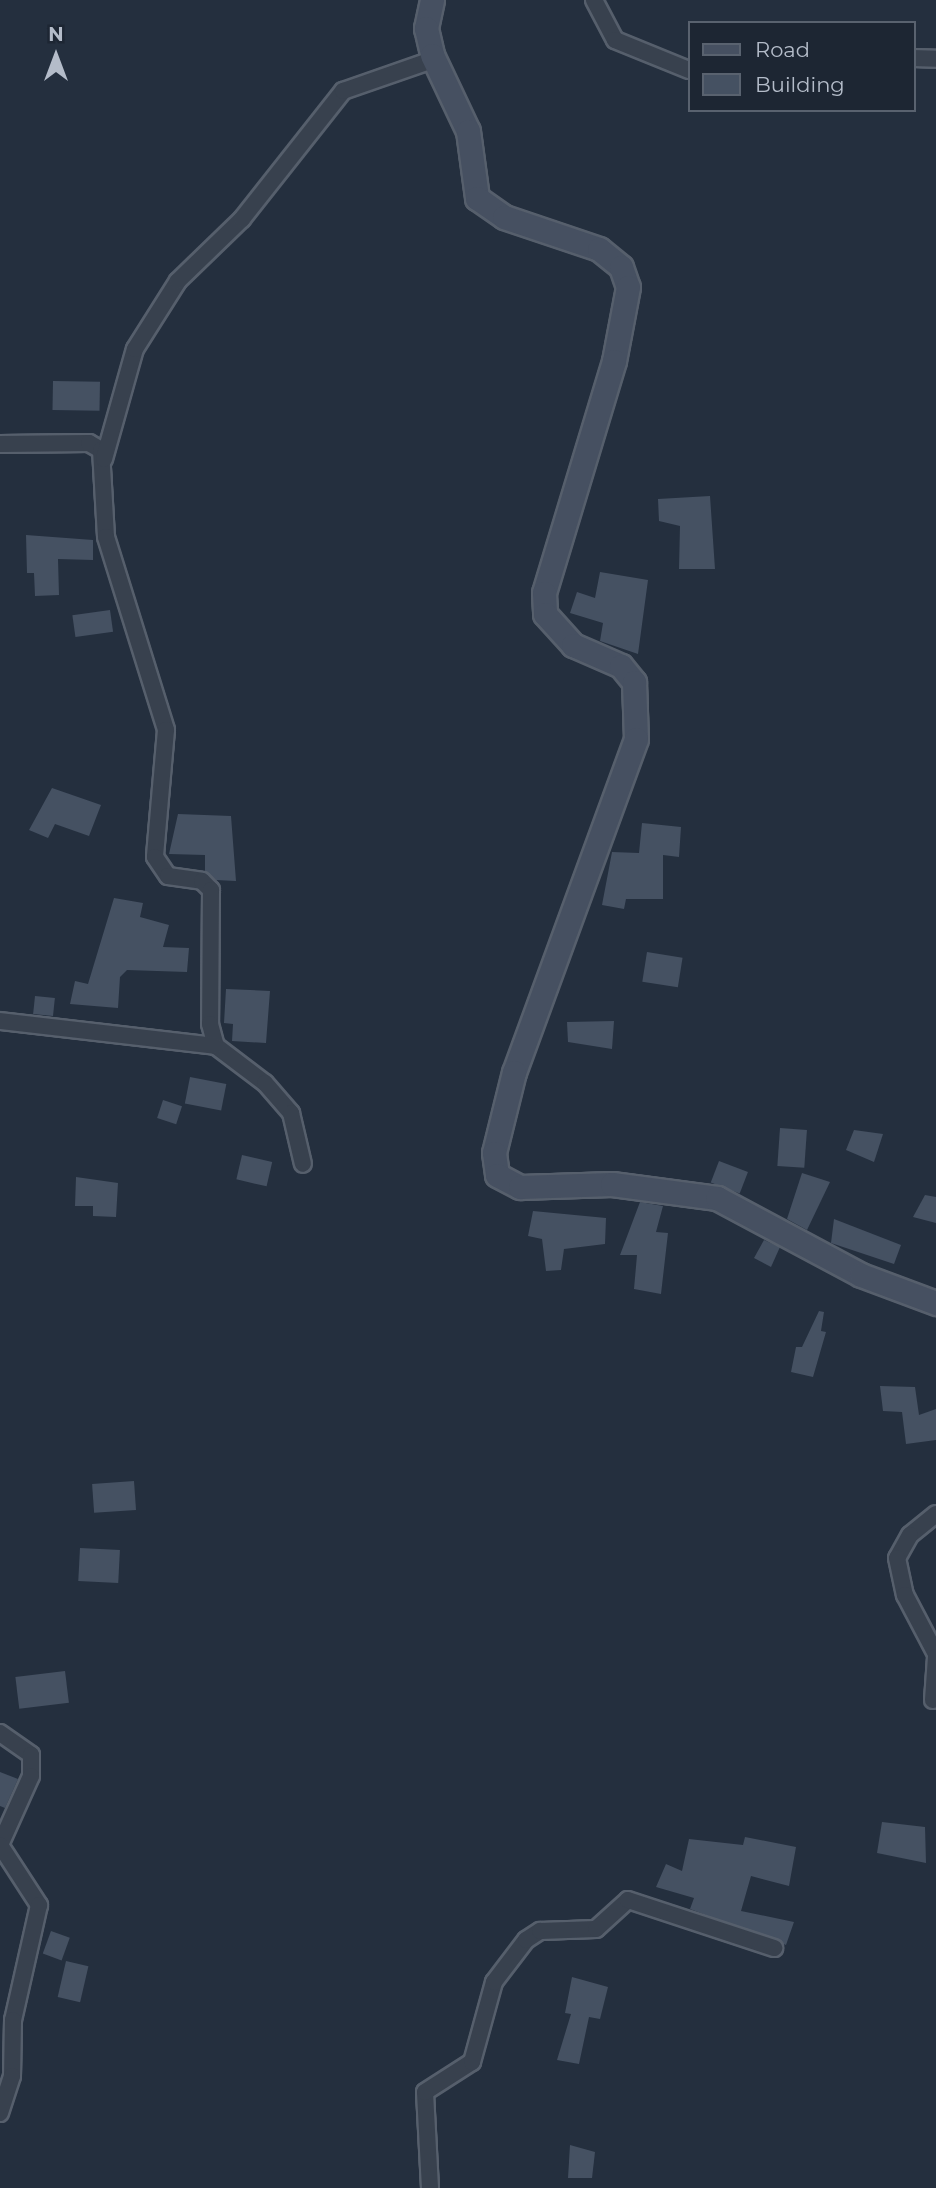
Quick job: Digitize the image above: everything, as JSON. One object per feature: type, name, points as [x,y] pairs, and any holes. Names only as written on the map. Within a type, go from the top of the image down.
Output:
[{"type":"street","points":[[432,0],[426,28],[435,59],[468,131],[477,198],[504,217],[599,249],[621,267],[628,287],[614,361],[544,593],[545,614],[573,645],[621,666],[634,682],[636,739],[514,1072],[494,1153],[497,1175],[520,1187],[648,1186],[717,1198],[862,1275],[936,1303]]},
{"type":"street","points":[[594,0],[608,30],[627,49],[688,70]]},
{"type":"street","points":[[915,58],[936,59]]},
{"type":"street","points":[[216,1046],[210,1024],[215,899],[202,881],[168,876],[155,857],[166,730],[106,537],[104,459],[135,349],[178,281],[242,219],[343,91],[435,59]]},
{"type":"street","points":[[0,444],[89,443],[104,459]]},
{"type":"street","points":[[0,1021],[216,1046],[265,1083],[291,1113],[303,1164]]},
{"type":"street","points":[[933,1700],[936,1656],[897,1574],[897,1558],[910,1535],[936,1514]]},
{"type":"street","points":[[0,1733],[24,1747],[33,1765],[0,1845],[39,1905],[6,2015],[12,2076],[0,2113]]},
{"type":"street","points":[[430,2188],[425,2092],[472,2062],[494,1982],[526,1940],[540,1931],[596,1929],[628,1900],[774,1948]]},
{"type":"building","points":[[53,381],[100,382],[99,411],[52,410]]},
{"type":"building","points":[[710,496],[715,569],[679,569],[680,526],[659,521],[658,499]]},
{"type":"building","points":[[26,535],[93,540],[93,560],[58,559],[59,595],[35,596],[34,573],[27,573]]},
{"type":"building","points":[[600,572],[648,580],[638,654],[600,641],[603,623],[570,613],[577,592],[595,598]]},
{"type":"building","points":[[110,610],[113,632],[75,637],[72,615]]},
{"type":"building","points":[[52,788],[101,805],[89,836],[55,824],[48,838],[29,830]]},
{"type":"building","points":[[178,814],[231,816],[236,881],[216,880],[205,871],[205,855],[169,854]]},
{"type":"building","points":[[642,823],[681,827],[679,857],[663,855],[663,899],[626,899],[624,909],[602,905],[612,852],[639,853]]},
{"type":"building","points":[[114,898],[143,903],[140,917],[169,925],[163,947],[189,948],[187,972],[127,970],[120,977],[118,1008],[70,1004],[75,981],[88,984]]},
{"type":"building","points":[[647,952],[683,958],[678,987],[642,982]]},
{"type":"building","points":[[226,989],[270,991],[266,1043],[232,1041],[233,1024],[224,1023]]},
{"type":"building","points":[[35,996],[55,998],[53,1016],[33,1014]]},
{"type":"building","points":[[614,1021],[612,1049],[568,1042],[567,1022]]},
{"type":"building","points":[[190,1077],[226,1084],[221,1111],[185,1104]]},
{"type":"building","points":[[163,1100],[182,1106],[176,1124],[157,1118]]},
{"type":"building","points":[[780,1128],[807,1130],[804,1168],[777,1166]]},
{"type":"building","points":[[854,1130],[883,1134],[874,1162],[846,1150]]},
{"type":"building","points":[[242,1155],[272,1162],[267,1186],[236,1179]]},
{"type":"building","points":[[719,1161],[748,1172],[740,1194],[711,1182]]},
{"type":"building","points":[[802,1173],[830,1182],[807,1230],[787,1219]]},
{"type":"building","points":[[76,1177],[118,1183],[116,1217],[93,1216],[93,1206],[75,1206]]},
{"type":"building","points":[[925,1195],[936,1197],[936,1223],[913,1217]]},
{"type":"building","points":[[640,1202],[663,1206],[656,1232],[668,1233],[661,1294],[634,1289],[637,1255],[620,1255]]},
{"type":"building","points":[[533,1211],[606,1218],[605,1244],[564,1249],[561,1270],[546,1271],[542,1239],[528,1236]]},
{"type":"building","points":[[834,1219],[901,1245],[894,1264],[831,1243]]},
{"type":"building","points":[[764,1240],[780,1247],[771,1267],[754,1258]]},
{"type":"building","points":[[819,1311],[824,1312],[821,1331],[826,1332],[813,1377],[791,1372],[796,1347],[802,1347]]},
{"type":"building","points":[[880,1386],[915,1387],[919,1415],[936,1409],[936,1440],[906,1444],[902,1412],[883,1411]]},
{"type":"building","points":[[134,1481],[136,1510],[94,1513],[92,1484]]},
{"type":"building","points":[[80,1548],[120,1550],[118,1583],[78,1581]]},
{"type":"building","points":[[65,1671],[69,1703],[19,1709],[15,1677]]},
{"type":"building","points":[[0,1772],[18,1779],[5,1808],[0,1806]]},
{"type":"building","points":[[882,1822],[925,1827],[926,1863],[877,1853]]},
{"type":"building","points":[[745,1837],[796,1847],[789,1886],[751,1876],[741,1911],[794,1922],[786,1945],[690,1909],[694,1898],[656,1887],[666,1864],[682,1871],[689,1839],[743,1845]]},
{"type":"building","points":[[51,1931],[70,1938],[62,1960],[43,1954]]},
{"type":"building","points":[[66,1961],[88,1966],[80,2002],[58,1997]]},
{"type":"building","points":[[572,1977],[608,1987],[600,2019],[589,2017],[579,2064],[557,2060],[571,2014],[565,2013]]},
{"type":"building","points":[[570,2145],[595,2152],[592,2178],[568,2178]]}]
